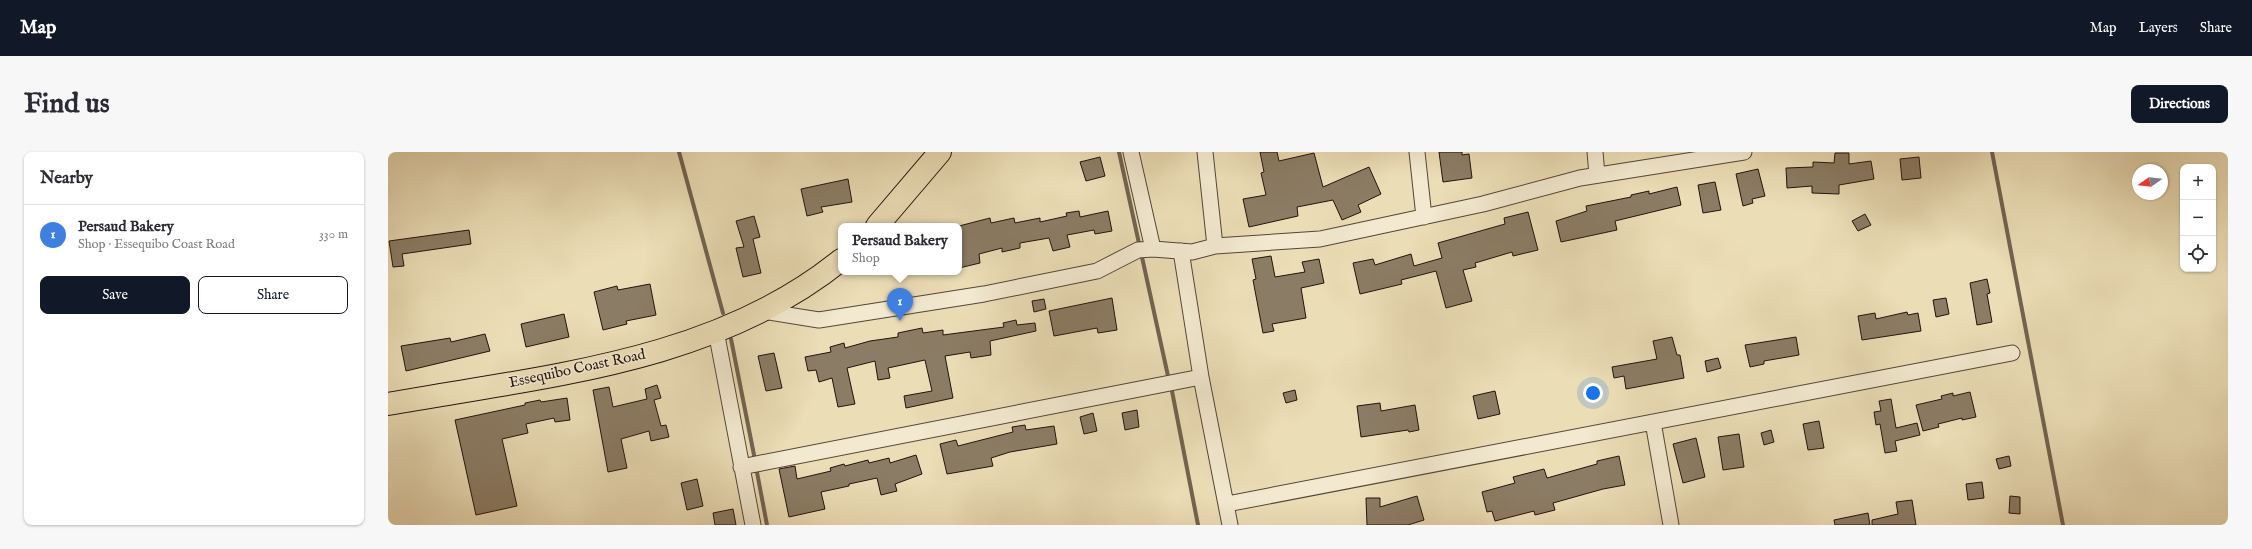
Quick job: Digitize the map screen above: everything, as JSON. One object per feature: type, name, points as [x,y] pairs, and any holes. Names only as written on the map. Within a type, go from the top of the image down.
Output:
[{"type":"main road","points":[[880,223],[940,152]]},
{"type":"main road","name":"Essequibo Coast Road","points":[[388,404],[615,363],[695,340],[762,311],[820,277],[838,262]]},
{"type":"street","points":[[1131,152],[1152,249]]},
{"type":"street","points":[[1205,152],[1216,246]]},
{"type":"street","points":[[1417,152],[1424,217]]},
{"type":"street","points":[[1594,152],[1597,175]]},
{"type":"street","points":[[762,311],[818,320],[984,294],[1097,271],[1138,250],[1152,249],[1192,252],[1216,246],[1320,239],[1483,204],[1597,175],[1744,152]]},
{"type":"street","points":[[1182,251],[1202,376],[1230,525]]},
{"type":"street","points":[[716,331],[753,525]]},
{"type":"street","points":[[1227,504],[2012,353]]},
{"type":"street","points":[[743,467],[772,460],[1202,376]]},
{"type":"street","points":[[1653,422],[1671,525]]},
{"type":"building","points":[[1260,152],[1277,152],[1279,161],[1314,153],[1323,187],[1369,167],[1381,194],[1358,205],[1361,212],[1342,220],[1333,200],[1297,207],[1298,216],[1249,227],[1243,199],[1266,195],[1261,173],[1264,172]]},
{"type":"building","points":[[1439,152],[1462,152],[1462,155],[1469,154],[1472,178],[1443,182]]},
{"type":"building","points":[[1835,153],[1849,153],[1849,164],[1871,161],[1874,179],[1839,185],[1839,194],[1812,193],[1812,186],[1787,188],[1786,168],[1813,167],[1813,162],[1834,163]]},
{"type":"building","points":[[1100,157],[1105,176],[1086,181],[1080,162]]},
{"type":"building","points":[[1919,157],[1921,178],[1902,180],[1900,159]]},
{"type":"building","points":[[1758,169],[1765,196],[1752,199],[1753,203],[1743,206],[1736,174]]},
{"type":"building","points":[[848,179],[852,202],[821,207],[823,212],[807,216],[801,189]]},
{"type":"building","points":[[1715,182],[1721,210],[1703,213],[1698,185]]},
{"type":"building","points":[[1677,187],[1681,205],[1615,221],[1617,230],[1561,242],[1556,221],[1587,211],[1586,206],[1631,197],[1631,195],[1649,191],[1649,194]]},
{"type":"building","points":[[1079,211],[1080,217],[1108,211],[1112,231],[1095,234],[1094,230],[1067,235],[1070,247],[1053,251],[1049,238],[1020,243],[1020,248],[1002,252],[1002,248],[979,254],[980,263],[962,267],[962,225],[990,218],[991,223],[1014,218],[1015,223],[1040,218],[1040,222],[1067,216],[1066,213]]},
{"type":"building","points":[[1528,212],[1538,250],[1513,256],[1512,252],[1475,263],[1476,267],[1463,270],[1472,301],[1446,308],[1436,271],[1401,280],[1402,284],[1360,294],[1353,263],[1373,259],[1375,265],[1411,254],[1414,266],[1442,258],[1438,243],[1505,224],[1504,218]]},
{"type":"building","points":[[1865,214],[1871,225],[1858,231],[1852,221]]},
{"type":"building","points":[[754,216],[760,237],[753,239],[761,273],[743,277],[736,248],[744,247],[736,221]]},
{"type":"building","points":[[469,230],[471,244],[402,254],[404,266],[393,267],[389,241]]},
{"type":"building","points":[[1271,256],[1275,277],[1305,272],[1302,262],[1319,259],[1324,283],[1301,288],[1306,318],[1272,324],[1274,331],[1263,333],[1253,280],[1256,279],[1252,259]]},
{"type":"building","points":[[1987,279],[1990,293],[1987,294],[1992,322],[1977,325],[1970,283]]},
{"type":"building","points":[[650,284],[656,315],[626,321],[627,324],[603,330],[594,292],[617,286],[618,290]]},
{"type":"building","points":[[1112,298],[1117,330],[1098,333],[1097,328],[1054,336],[1049,311]]},
{"type":"building","points":[[1946,298],[1949,314],[1936,317],[1933,300]]},
{"type":"building","points":[[1044,299],[1046,309],[1034,312],[1032,301]]},
{"type":"building","points":[[1907,312],[1908,315],[1918,313],[1921,331],[1862,340],[1858,316],[1875,313],[1876,319]]},
{"type":"building","points":[[564,314],[569,337],[526,347],[521,324]]},
{"type":"building","points":[[1016,320],[1017,325],[1035,323],[1036,331],[990,341],[991,355],[971,358],[970,352],[945,356],[953,398],[906,408],[904,396],[932,391],[925,360],[888,368],[890,378],[878,380],[875,361],[847,368],[855,404],[838,407],[832,378],[819,382],[816,370],[808,371],[805,357],[831,352],[830,347],[844,343],[845,348],[870,341],[898,337],[898,333],[922,328],[923,333],[943,330],[943,335],[1004,327],[1003,323]]},
{"type":"building","points":[[485,334],[490,351],[406,371],[401,346],[450,338],[451,342]]},
{"type":"building","points":[[1672,337],[1677,355],[1680,355],[1684,378],[1626,389],[1624,376],[1614,378],[1612,367],[1657,359],[1653,341]]},
{"type":"building","points":[[1796,337],[1799,355],[1764,361],[1764,364],[1750,367],[1745,345]]},
{"type":"building","points":[[774,353],[782,388],[766,391],[758,356]]},
{"type":"building","points":[[1718,358],[1721,368],[1707,372],[1705,361]]},
{"type":"building","points":[[657,385],[661,398],[654,400],[661,426],[666,425],[669,437],[651,441],[649,431],[621,439],[627,468],[608,472],[593,390],[609,387],[613,407],[647,399],[645,389]]},
{"type":"building","points":[[1295,390],[1297,400],[1286,403],[1283,393]]},
{"type":"building","points":[[1495,391],[1500,414],[1478,419],[1473,396]]},
{"type":"building","points":[[1970,392],[1976,417],[1962,420],[1962,418],[1938,424],[1939,427],[1923,431],[1916,405],[1942,399],[1941,396],[1953,393],[1953,396]]},
{"type":"building","points":[[567,398],[570,420],[555,422],[554,418],[526,424],[528,433],[502,439],[517,506],[476,515],[455,420],[525,405],[525,403],[540,400],[541,402]]},
{"type":"building","points":[[1891,399],[1896,428],[1917,423],[1920,435],[1895,441],[1897,451],[1885,453],[1880,424],[1876,425],[1874,412],[1881,411],[1879,401]]},
{"type":"building","points":[[1380,403],[1381,411],[1415,405],[1419,430],[1409,432],[1408,430],[1361,437],[1357,406]]},
{"type":"building","points":[[1137,410],[1139,427],[1125,430],[1122,413]]},
{"type":"building","points":[[1093,413],[1097,431],[1084,434],[1080,417]]},
{"type":"building","points":[[1819,421],[1824,448],[1808,450],[1803,424]]},
{"type":"building","points":[[1025,425],[1026,430],[1054,426],[1057,444],[1010,452],[991,458],[993,466],[947,474],[940,444],[956,440],[958,446],[1013,432],[1012,427]]},
{"type":"building","points":[[1771,430],[1774,442],[1764,445],[1761,433]]},
{"type":"building","points":[[1739,434],[1744,467],[1723,470],[1718,437]]},
{"type":"building","points":[[1696,438],[1705,477],[1683,483],[1673,444]]},
{"type":"building","points":[[916,455],[922,474],[895,484],[897,491],[881,495],[877,478],[849,484],[849,486],[821,492],[825,509],[789,517],[779,469],[795,466],[797,479],[831,471],[830,468],[844,464],[845,466],[868,460],[869,463],[889,458],[890,463]]},
{"type":"building","points":[[1619,456],[1625,485],[1603,489],[1553,503],[1555,510],[1535,515],[1534,511],[1495,521],[1492,511],[1487,512],[1482,492],[1515,483],[1513,477],[1544,469],[1547,478],[1597,464],[1597,461]]},
{"type":"building","points":[[2009,456],[2011,466],[1999,469],[1996,459]]},
{"type":"building","points":[[697,479],[703,506],[687,510],[681,483]]},
{"type":"building","points":[[1982,482],[1984,498],[1968,500],[1966,484]]},
{"type":"building","points":[[1417,496],[1424,520],[1408,525],[1367,525],[1366,498],[1380,498],[1380,507]]},
{"type":"building","points":[[2010,496],[2020,497],[2020,514],[2009,513]]},
{"type":"building","points":[[1912,500],[1916,525],[1872,525],[1872,520],[1898,514],[1896,502]]},
{"type":"building","points":[[733,509],[736,525],[715,525],[713,513]]},
{"type":"building","points":[[1868,513],[1870,525],[1835,525],[1834,520]]},
{"type":"waterway","points":[[679,152],[723,313]]},
{"type":"waterway","points":[[1119,152],[1168,376]]},
{"type":"waterway","points":[[1992,152],[2063,525]]},
{"type":"waterway","points":[[731,339],[755,460]]},
{"type":"waterway","points":[[1172,391],[1198,525]]},
{"type":"waterway","points":[[756,467],[767,525]]},
{"type":"place","name":"Persaud Bakery","points":[[900,321]]}]
